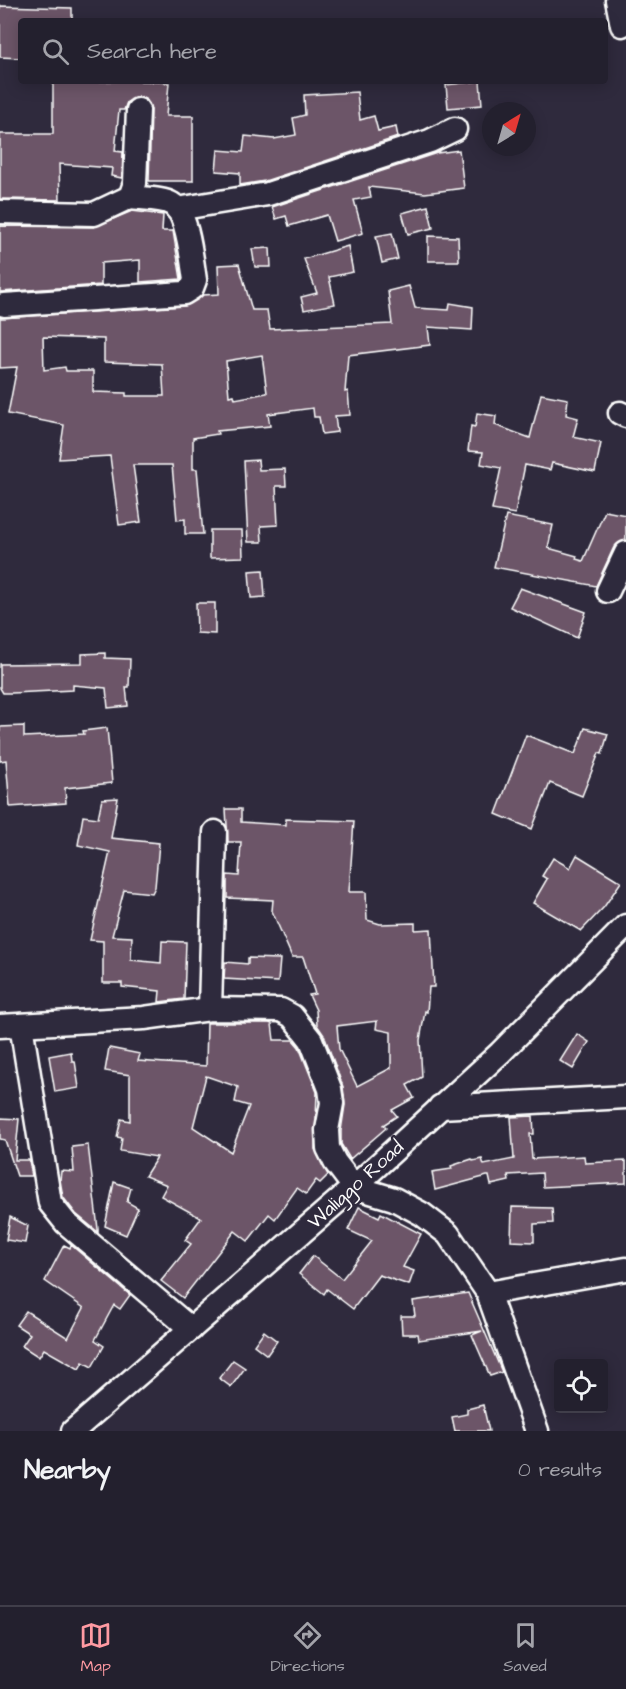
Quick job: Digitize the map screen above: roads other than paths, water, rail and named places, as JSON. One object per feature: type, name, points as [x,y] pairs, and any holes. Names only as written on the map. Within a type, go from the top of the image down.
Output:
[{"type":"street","points":[[617,0],[622,25]]},
{"type":"street","points":[[130,197],[135,183],[138,110]]},
{"type":"street","points":[[177,209],[268,194],[430,141],[455,129]]},
{"type":"street","points":[[0,212],[94,214],[130,197],[171,203],[184,223],[195,280],[192,288],[184,293],[4,306]]},
{"type":"street","points":[[608,591],[626,553]]},
{"type":"street","points":[[210,1009],[215,832]]},
{"type":"street","name":"Waliggo Road","points":[[73,1431],[354,1187],[500,1053],[626,926]]},
{"type":"street","points":[[191,1329],[66,1223],[50,1203],[10,1026],[144,1018],[210,1009],[281,1010],[300,1023],[311,1040],[330,1089],[332,1103],[327,1130],[328,1148],[354,1187],[394,1199],[422,1214],[448,1234],[488,1293],[537,1431]]},
{"type":"street","points":[[440,1107],[626,1097]]},
{"type":"street","points":[[488,1293],[626,1269]]}]
